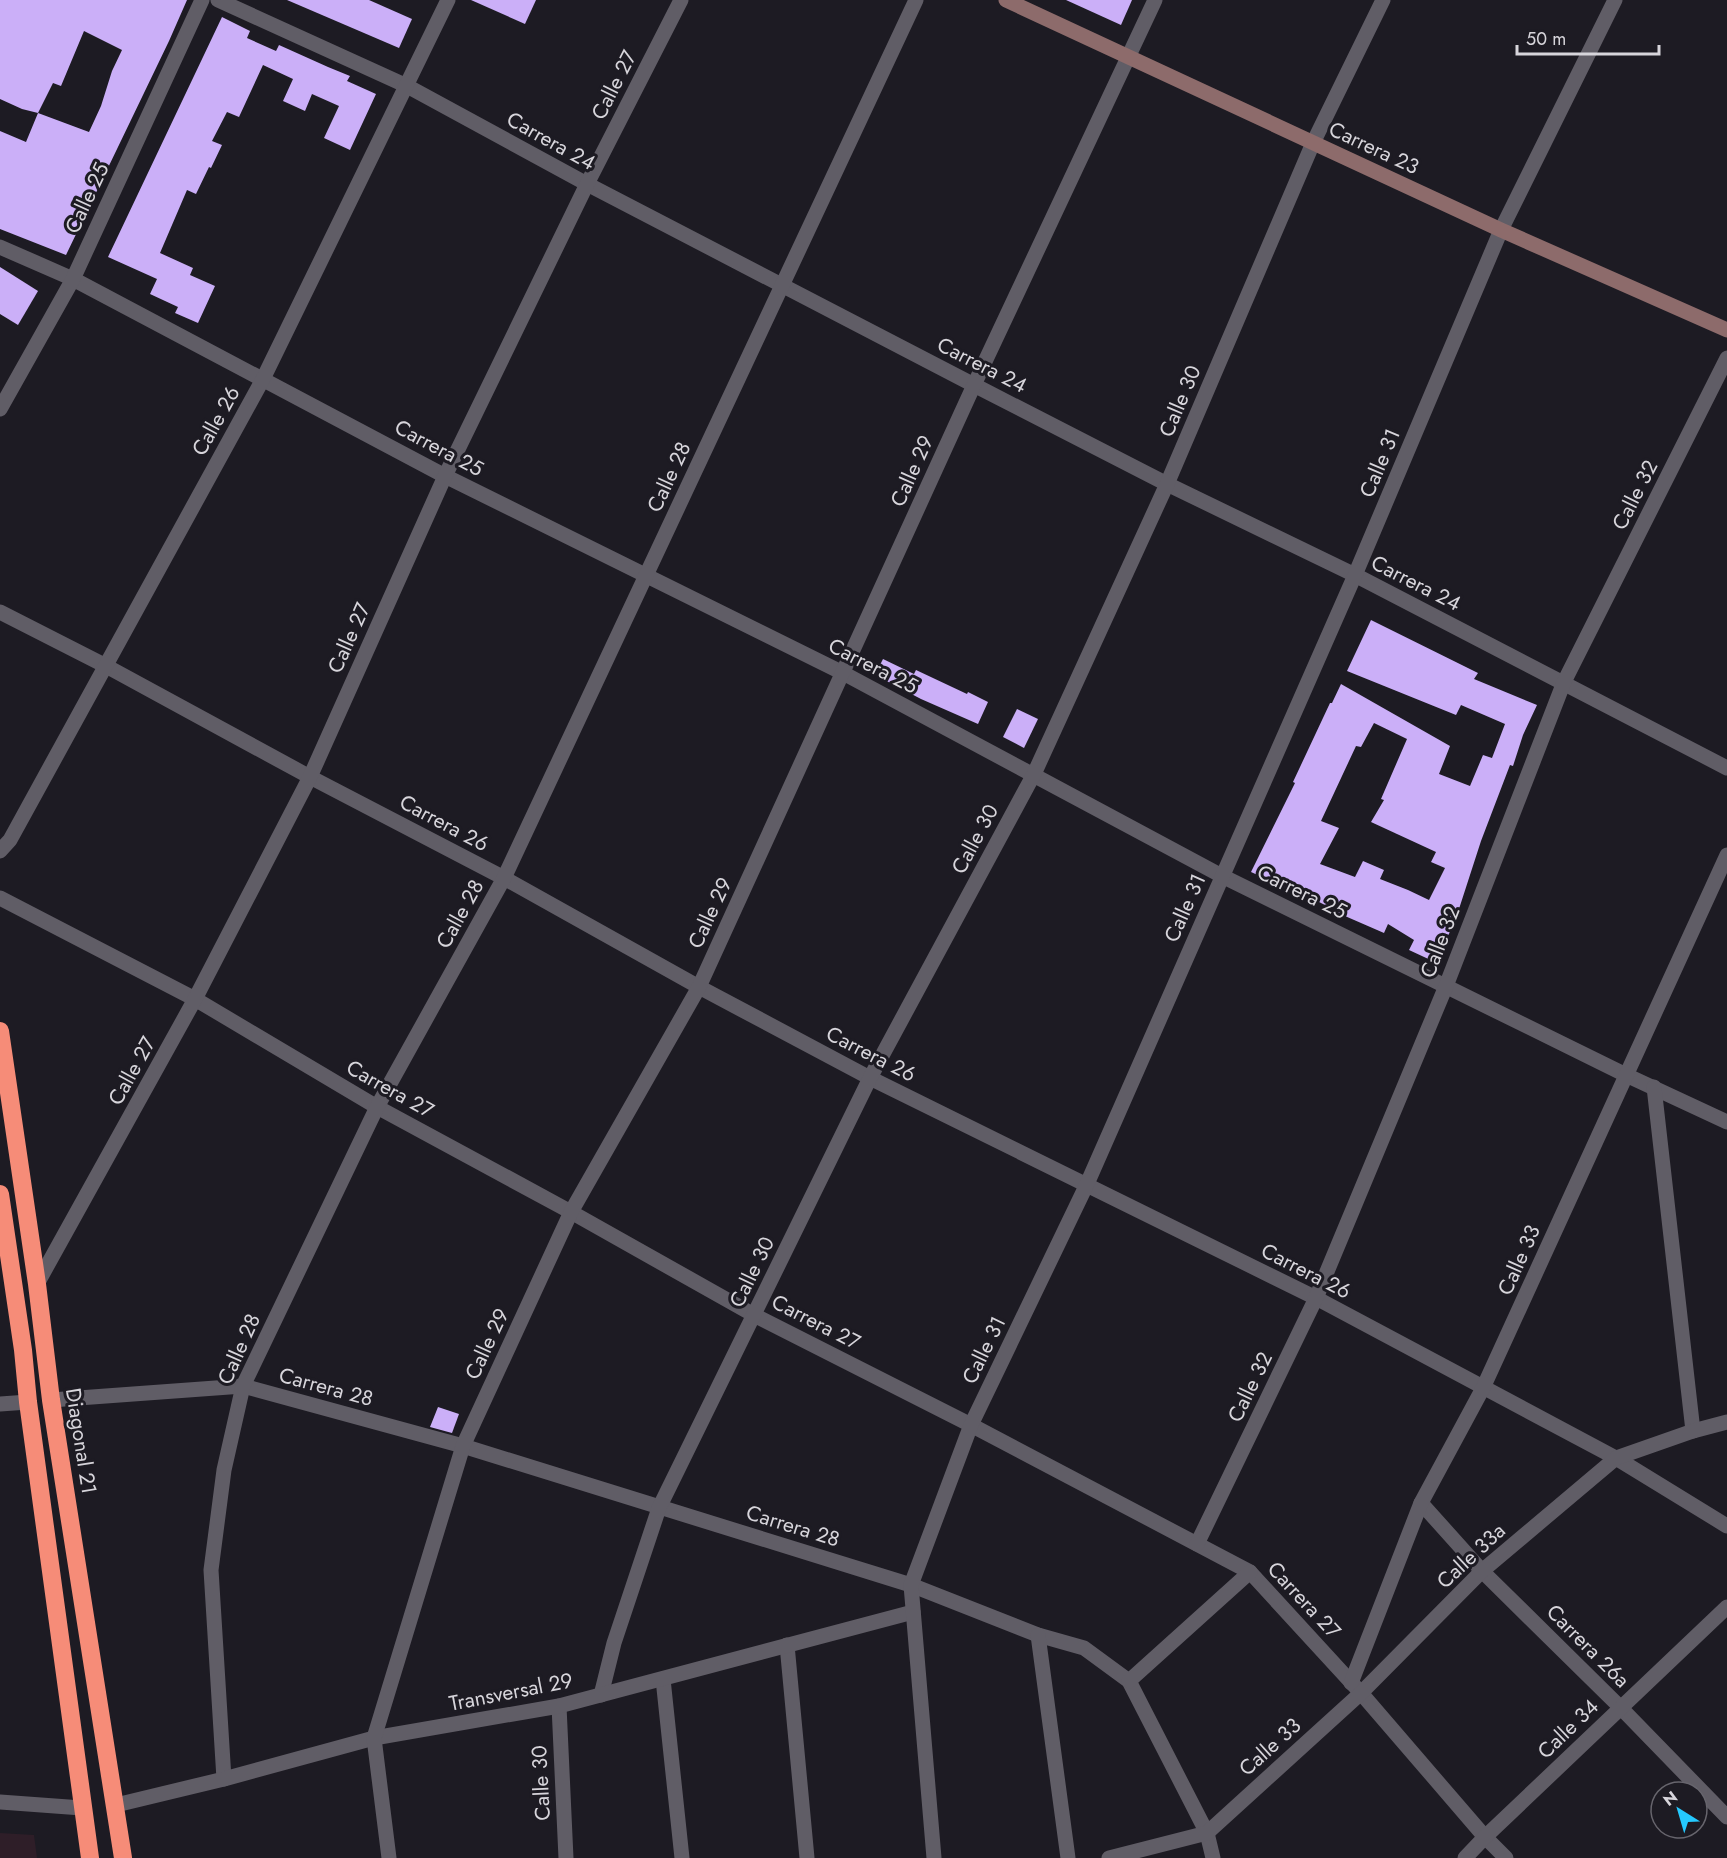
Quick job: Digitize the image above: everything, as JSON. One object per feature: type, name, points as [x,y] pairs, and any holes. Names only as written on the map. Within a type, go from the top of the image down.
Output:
[{"type":"highway","name":"Diagonal 21","points":[[0,1031],[37,1284],[51,1400],[123,1858]]},
{"type":"highway","points":[[0,1194],[6,1275],[23,1350],[28,1402],[90,1858]]},
{"type":"street","name":"Calle 25","points":[[0,409],[73,279],[202,0]]},
{"type":"street","name":"Carrera 24","points":[[218,0],[407,86],[587,184],[974,385],[1167,484],[1355,575],[1727,768]]},
{"type":"street","name":"Calle 26","points":[[0,851],[10,840],[263,379],[448,0]]},
{"type":"street","name":"Calle 27","points":[[37,1284],[195,999],[310,777],[445,476],[587,184],[681,0]]},
{"type":"street","name":"Calle 28","points":[[224,1779],[211,1570],[224,1470],[243,1386],[377,1107],[504,878],[916,0]]},
{"type":"street","name":"Carrera 23","points":[[1006,0],[1501,230],[1727,330]]},
{"type":"street","name":"Calle 29","points":[[389,1858],[374,1738],[463,1446],[571,1212],[699,987],[974,385],[1155,0]]},
{"type":"street","name":"Calle 30","points":[[601,1695],[614,1643],[659,1508],[870,1078],[1034,774],[1167,484],[1313,143],[1383,0]]},
{"type":"street","name":"Calle 31","points":[[934,1858],[911,1585],[971,1425],[1087,1184],[1355,575],[1501,230],[1615,0]]},
{"type":"street","name":"Carrera 25","points":[[0,247],[73,279],[445,476],[843,673],[1222,876],[1626,1075],[1727,1122]]},
{"type":"street","name":"Calle 32","points":[[1197,1544],[1316,1298],[1446,986],[1564,682],[1727,358]]},
{"type":"street","name":"Carrera 26","points":[[0,612],[504,878],[699,987],[870,1078],[1316,1298],[1616,1458],[1727,1526]]},
{"type":"street","name":"Calle 33","points":[[1207,1833],[1356,1688],[1422,1503],[1483,1388],[1727,855]]},
{"type":"street","name":"Carrera 27","points":[[0,898],[195,999],[377,1107],[754,1315],[971,1425],[1250,1572],[1506,1858]]},
{"type":"street","points":[[1654,1087],[1693,1431]]},
{"type":"street","name":"Carrera 28","points":[[51,1400],[243,1386],[463,1446],[911,1585],[1038,1635],[1084,1648],[1129,1681],[1207,1833],[1213,1858]]},
{"type":"street","points":[[0,1404],[28,1402]]},
{"type":"street","points":[[1616,1458],[1693,1431],[1727,1422]]},
{"type":"street","name":"Calle 33a","points":[[1356,1688],[1482,1571],[1616,1458]]},
{"type":"street","name":"Carrera 26a","points":[[1422,1503],[1482,1571],[1621,1708],[1727,1818]]},
{"type":"street","points":[[1129,1681],[1250,1572]]},
{"type":"street","name":"Calle 34","points":[[1465,1858],[1727,1606]]},
{"type":"street","name":"Transversal 29","points":[[116,1805],[224,1779],[374,1738],[559,1706],[913,1612]]},
{"type":"street","points":[[1038,1635],[1068,1858]]},
{"type":"street","points":[[787,1645],[807,1858]]},
{"type":"street","points":[[663,1678],[682,1858]]},
{"type":"street","name":"Calle 30","points":[[559,1706],[566,1858]]},
{"type":"street","points":[[0,1802],[82,1808]]},
{"type":"street","points":[[1109,1858],[1207,1833]]},
{"type":"shaded area","points":[[0,1833],[34,1835],[37,1858],[0,1858]]},
{"type":"building","points":[[0,0],[187,0],[66,255],[0,229],[0,131],[26,142],[38,113],[0,99]],"holes":[[[84,31],[122,50],[89,132],[38,113],[53,83],[61,86]]]},
{"type":"building","points":[[287,0],[369,0],[412,19],[399,48]]},
{"type":"building","points":[[471,0],[536,0],[525,24]]},
{"type":"building","points":[[1066,0],[1132,0],[1121,25]]},
{"type":"building","points":[[222,17],[250,31],[247,38],[276,51],[279,45],[350,76],[347,81],[376,94],[350,150],[324,138],[339,106],[312,94],[305,111],[283,101],[293,79],[263,65],[239,117],[227,112],[212,141],[222,145],[196,194],[187,190],[160,253],[193,268],[190,275],[215,286],[198,323],[175,313],[178,307],[150,294],[157,279],[108,257]]},
{"type":"building","points":[[0,267],[38,291],[18,325],[0,314]]},
{"type":"building","points":[[1371,620],[1478,673],[1474,679],[1537,705],[1523,735],[1513,766],[1510,765],[1481,841],[1458,912],[1437,963],[1409,950],[1414,940],[1388,924],[1384,933],[1251,872],[1341,684],[1450,746],[1439,774],[1470,786],[1483,755],[1492,758],[1505,724],[1461,705],[1456,715],[1347,671]],"holes":[[[1374,723],[1407,739],[1381,799],[1384,800],[1371,822],[1436,852],[1431,862],[1445,868],[1429,900],[1380,879],[1384,870],[1363,861],[1355,877],[1320,864],[1339,828],[1321,821],[1356,746],[1361,747]]]},
{"type":"building","points":[[883,659],[914,674],[916,670],[988,702],[978,724],[921,699],[875,675]]},
{"type":"building","points":[[1017,709],[1038,719],[1024,748],[1003,737]]},
{"type":"building","points":[[438,1407],[459,1414],[452,1433],[430,1427]]}]
